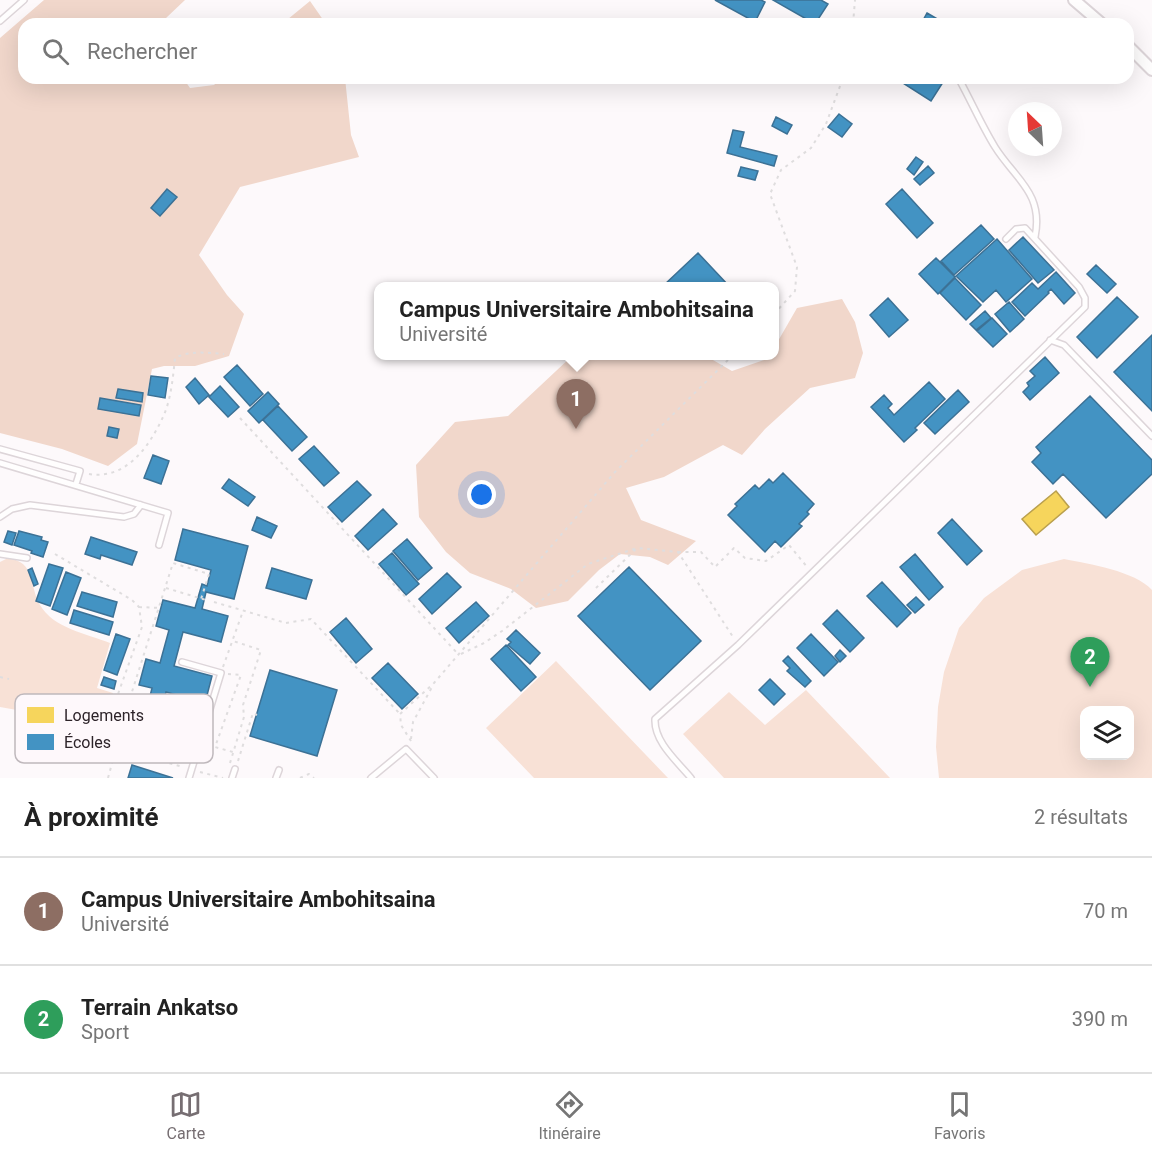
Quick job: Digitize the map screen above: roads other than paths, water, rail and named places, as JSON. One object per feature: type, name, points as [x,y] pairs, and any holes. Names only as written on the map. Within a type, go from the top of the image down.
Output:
[{"type":"street","points":[[1074,0],[1095,18]]},
{"type":"street","points":[[1134,52],[1152,70]]},
{"type":"lane","points":[[0,21],[24,0]]},
{"type":"lane","points":[[962,84],[996,150],[1026,185],[1032,198],[1038,224],[1035,237]]},
{"type":"lane","points":[[691,778],[663,745],[655,729],[655,719],[738,645],[1085,307],[1085,298],[1079,287],[1025,228],[1016,229],[1006,239]]},
{"type":"lane","points":[[1050,339],[1064,345],[1152,436]]},
{"type":"lane","points":[[0,449],[80,471],[76,484]]},
{"type":"lane","points":[[0,463],[168,513],[159,545]]},
{"type":"lane","points":[[0,518],[12,509],[30,505],[124,517],[134,514],[141,505]]},
{"type":"lane","points":[[0,554],[27,558]]},
{"type":"lane","points":[[182,662],[221,673],[213,699]]},
{"type":"lane","points":[[371,778],[406,749],[434,778]]},
{"type":"lane","points":[[189,778],[194,763]]},
{"type":"lane","points":[[232,769],[232,778]]},
{"type":"lane","points":[[276,778],[279,770]]},
{"type":"place","name":"Campus Universitaire Ambohitsaina","points":[[576,429]]},
{"type":"place","name":"Terrain Ankatso","points":[[1090,687]]}]
